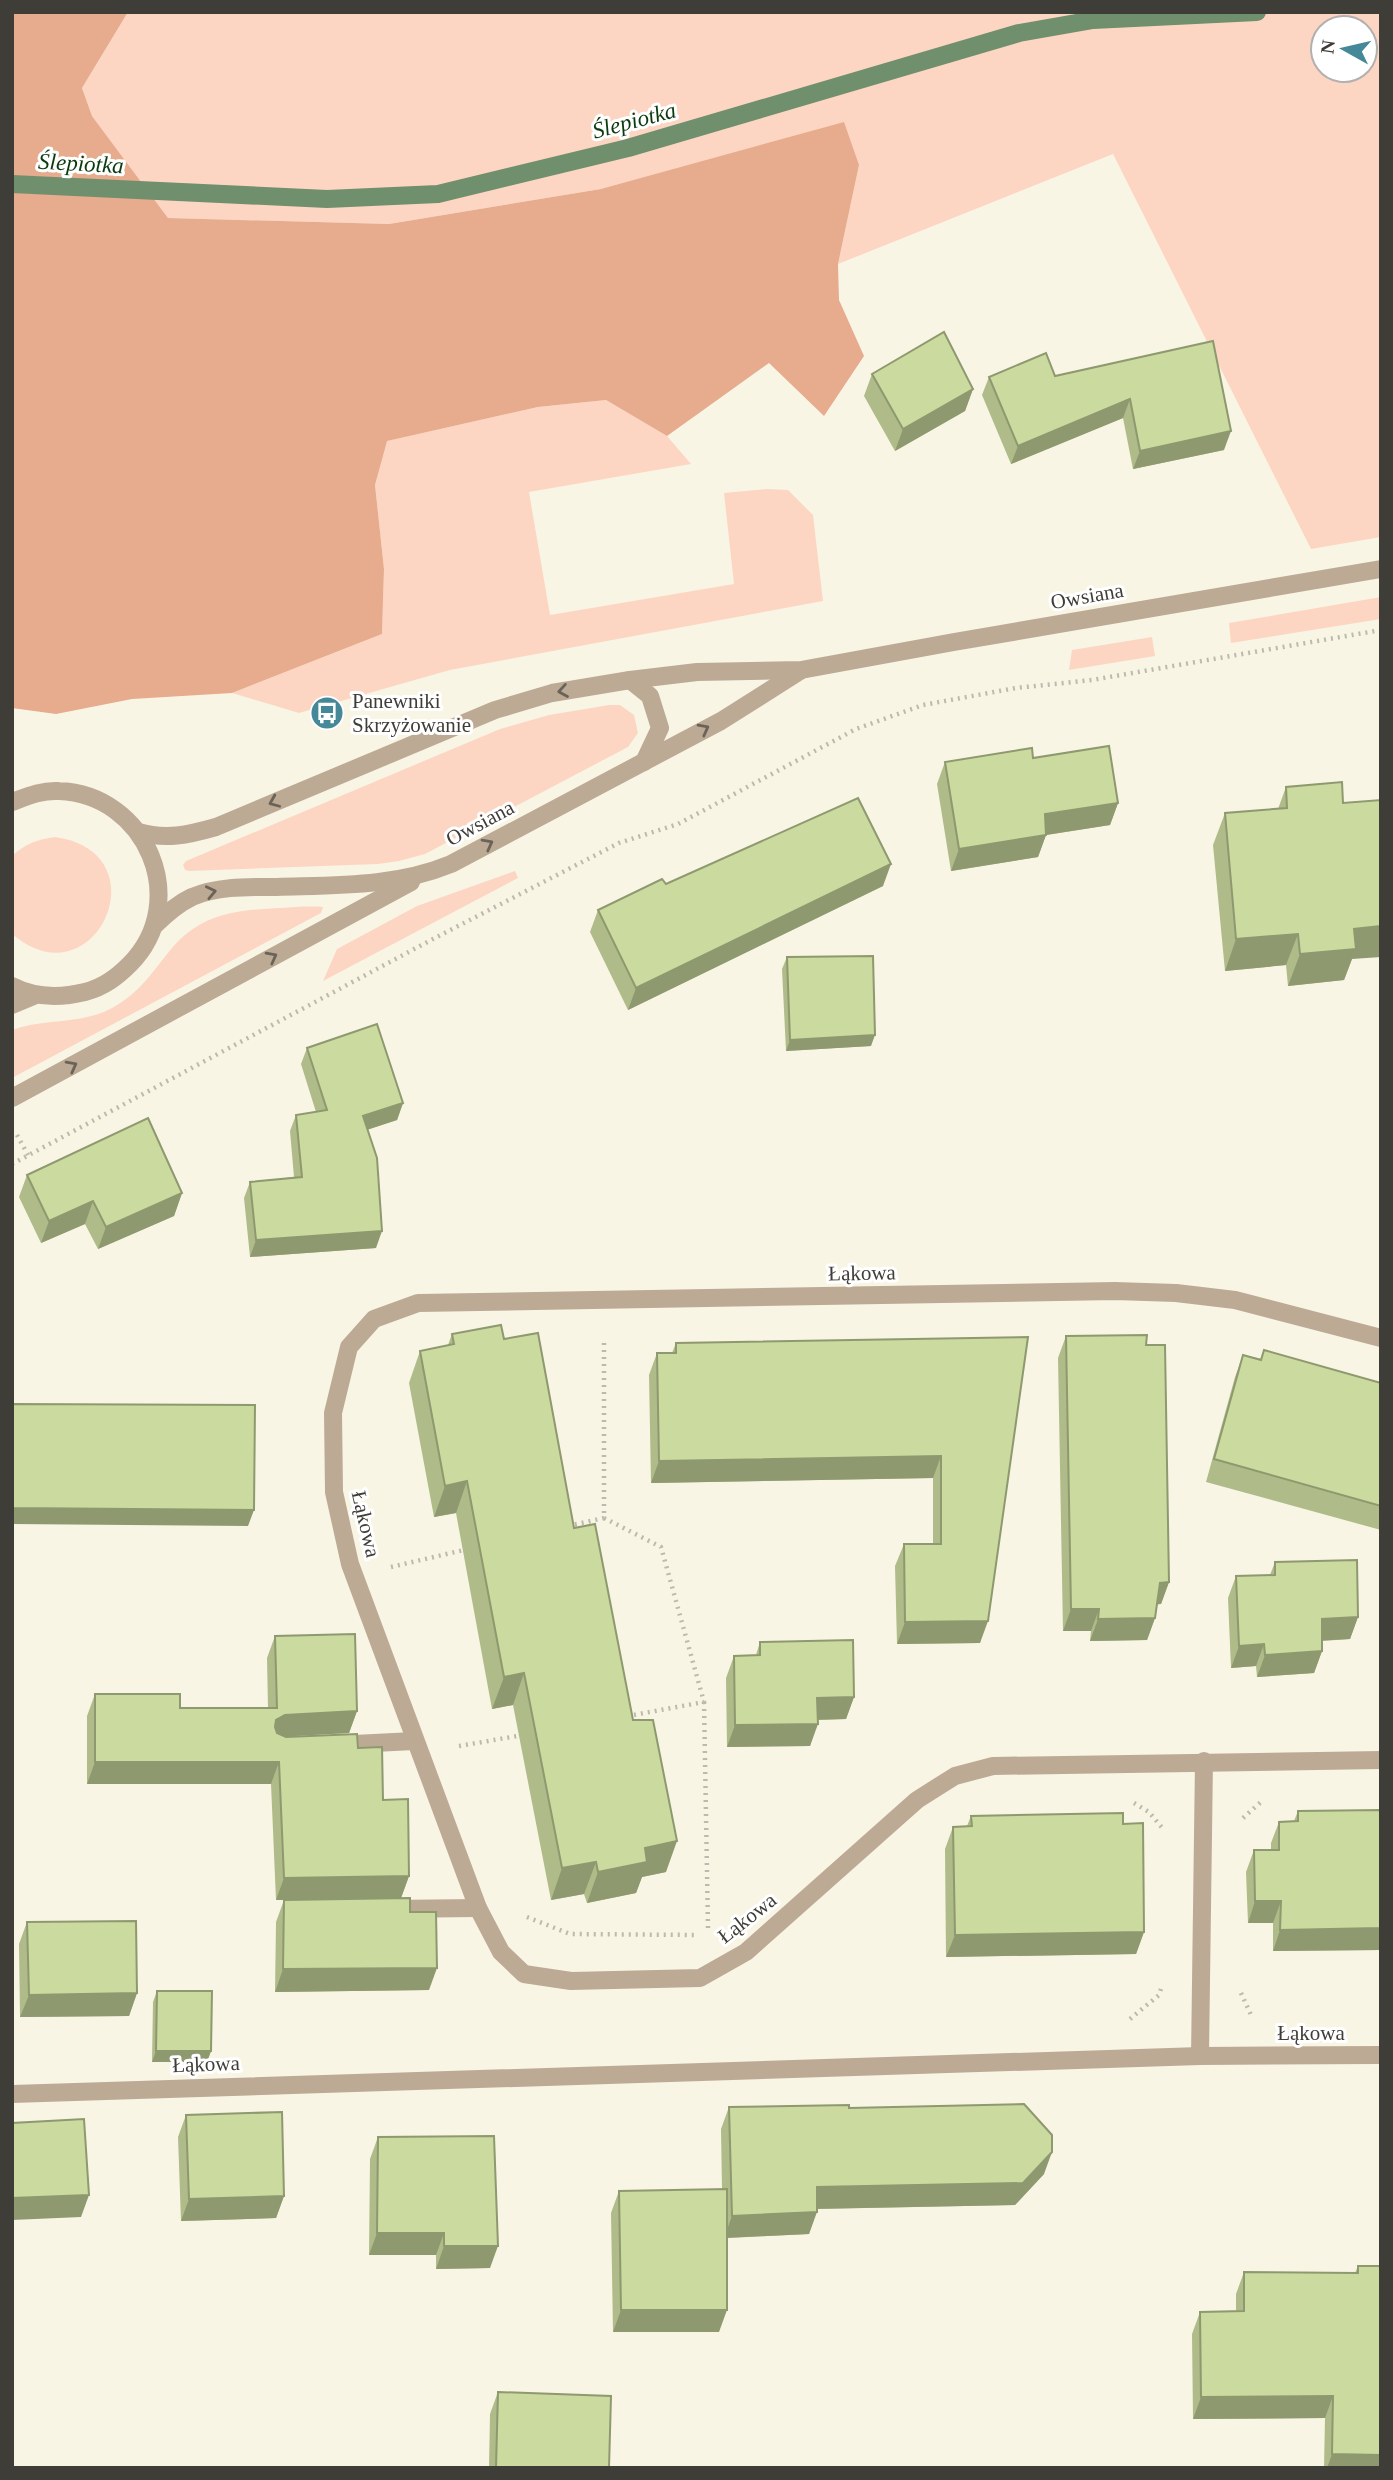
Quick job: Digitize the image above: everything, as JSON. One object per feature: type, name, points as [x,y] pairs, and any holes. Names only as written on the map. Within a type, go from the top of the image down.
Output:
[{"type":"street","name":"Owsiana","points":[[138,832],[156,837],[173,837],[216,827],[495,710],[552,693],[697,671],[801,670],[1381,569]]},
{"type":"street","name":"Owsiana","points":[[154,926],[175,906],[210,891],[365,884],[427,874],[451,864],[721,721],[801,670]]},
{"type":"street","points":[[630,680],[650,696],[660,728],[644,762]]},
{"type":"street","points":[[12,786],[35,793]]},
{"type":"street","points":[[12,802],[35,793],[57,791],[92,797],[117,811],[138,832],[154,860],[159,881],[154,926],[140,954],[116,978],[94,990],[66,997],[36,995],[12,986]]},
{"type":"street","points":[[12,1098],[427,874]]},
{"type":"street","points":[[12,1005],[36,995]]},
{"type":"street","name":"Łąkowa","points":[[1381,1338],[1235,1300],[1176,1293],[1115,1291],[418,1303],[374,1319],[349,1347],[333,1413],[334,1492],[350,1564],[478,1908],[501,1952],[524,1974],[571,1981],[700,1978],[746,1952],[917,1800],[955,1776],[993,1766],[1381,1760]]},
{"type":"street","points":[[319,1746],[414,1741]]},
{"type":"street","points":[[1200,2056],[1204,1761]]},
{"type":"street","points":[[372,1909],[478,1908]]},
{"type":"street","name":"Łąkowa","points":[[12,2094],[1200,2056],[1381,2055]]},
{"type":"path","points":[[12,1164],[433,939],[619,844],[678,824],[856,729],[923,705],[1016,688],[1092,680],[1381,630]]},
{"type":"path","points":[[12,1126],[28,1155]]},
{"type":"path","points":[[604,1328],[604,1518]]},
{"type":"path","points":[[564,1527],[604,1518],[661,1547],[704,1702],[708,1934]]},
{"type":"path","points":[[390,1567],[470,1549]]},
{"type":"path","points":[[387,1557],[395,1580]]},
{"type":"path","points":[[624,1716],[704,1702]]},
{"type":"path","points":[[451,1748],[531,1733]]},
{"type":"path","points":[[1239,1830],[1244,1817],[1261,1801],[1279,1795],[1282,1761]]},
{"type":"path","points":[[1132,1763],[1131,1800],[1149,1812],[1166,1832]]},
{"type":"path","points":[[517,1908],[527,1917],[570,1934],[642,1936]]},
{"type":"path","points":[[1240,1985],[1242,1996],[1260,2033],[1292,2056]]},
{"type":"path","points":[[1107,2059],[1126,2022],[1159,1995],[1163,1986]]},
{"type":"shaded area","points":[[12,12],[128,12],[82,88],[92,116],[168,218],[389,224],[601,189],[844,122],[859,165],[838,264],[839,300],[864,356],[824,416],[769,363],[667,436],[606,400],[538,407],[387,441],[375,485],[384,569],[382,634],[232,693],[132,699],[56,714],[12,708]]},
{"type":"shaded area","points":[[128,12],[1381,12],[1381,537],[1311,549],[1113,154],[838,264],[859,165],[601,189],[389,224],[168,218],[92,116],[82,88]]},
{"type":"shaded area","points":[[606,400],[667,436],[691,464],[529,492],[550,615],[734,584],[724,493],[767,489],[788,490],[813,515],[823,601],[450,670],[299,713],[232,693],[382,634],[384,569],[375,485],[386,441],[538,407]]},
{"type":"shaded area","points":[[1381,597],[1381,619],[1231,643],[1229,623]]},
{"type":"shaded area","points":[[1152,637],[1155,656],[1069,670],[1072,650]]},
{"type":"shaded area","points":[[620,705],[634,715],[638,733],[628,747],[425,854],[378,864],[189,871],[185,870],[183,865],[186,861],[500,729],[549,715]]},
{"type":"shaded area","points":[[55,837],[88,848],[106,868],[111,893],[106,918],[91,938],[69,951],[42,951],[12,934],[12,856],[32,843]]},
{"type":"shaded area","points":[[515,871],[518,878],[323,981],[337,949],[417,906]]},
{"type":"shaded area","points":[[323,907],[321,913],[12,1078],[12,1030],[88,1017],[112,1008],[138,988],[183,936],[195,927],[235,912]]},
{"type":"building","points":[[944,332],[973,389],[903,429],[872,374]]},
{"type":"building","points":[[1213,341],[1231,431],[1140,451],[1130,399],[1018,446],[989,377],[1046,353],[1055,376]]},
{"type":"building","points":[[1109,746],[1118,803],[1045,814],[1046,835],[959,849],[945,762],[1032,748],[1033,758]]},
{"type":"building","points":[[1342,782],[1343,803],[1381,800],[1381,926],[1354,929],[1356,949],[1300,954],[1298,934],[1236,939],[1225,813],[1287,808],[1286,787]]},
{"type":"building","points":[[858,798],[891,864],[636,988],[598,910],[662,879],[666,884]]},
{"type":"building","points":[[873,956],[875,1035],[790,1040],[787,957]]},
{"type":"building","points":[[377,1024],[403,1103],[363,1116],[377,1158],[382,1231],[256,1240],[250,1182],[302,1177],[296,1115],[327,1110],[307,1048]]},
{"type":"building","points":[[148,1118],[182,1193],[106,1227],[93,1201],[49,1221],[27,1175]]},
{"type":"building","points":[[501,1325],[504,1339],[538,1333],[574,1528],[595,1524],[633,1720],[653,1720],[677,1841],[645,1848],[647,1862],[598,1872],[596,1862],[562,1868],[524,1673],[504,1677],[467,1481],[445,1486],[420,1351],[454,1344],[452,1334]]},
{"type":"building","points":[[1147,1335],[1146,1345],[1165,1345],[1169,1582],[1160,1583],[1155,1618],[1098,1619],[1099,1609],[1071,1609],[1066,1336]]},
{"type":"building","points":[[1028,1337],[988,1621],[905,1622],[904,1544],[941,1544],[941,1456],[659,1461],[657,1353],[676,1353],[676,1343]]},
{"type":"building","points":[[1264,1350],[1381,1383],[1381,1506],[1214,1459],[1243,1355],[1261,1360]]},
{"type":"building","points":[[12,1404],[255,1405],[254,1510],[12,1508]]},
{"type":"building","points":[[1357,1560],[1358,1617],[1322,1619],[1322,1651],[1265,1655],[1264,1644],[1239,1646],[1236,1576],[1275,1575],[1275,1562]]},
{"type":"building","points":[[355,1634],[357,1711],[285,1715],[276,1720],[275,1727],[277,1733],[286,1737],[357,1734],[358,1748],[382,1747],[383,1800],[408,1799],[409,1876],[284,1878],[279,1762],[95,1762],[95,1694],[180,1694],[180,1708],[277,1708],[275,1636]]},
{"type":"building","points":[[853,1640],[854,1697],[817,1698],[818,1724],[735,1725],[734,1656],[760,1655],[760,1642]]},
{"type":"building","points":[[1381,1810],[1381,1928],[1280,1930],[1281,1901],[1255,1901],[1254,1850],[1279,1850],[1279,1822],[1298,1821],[1298,1811]]},
{"type":"building","points":[[1123,1813],[1123,1824],[1143,1823],[1144,1932],[955,1935],[953,1827],[972,1826],[971,1816]]},
{"type":"building","points":[[410,1898],[410,1912],[436,1912],[437,1968],[283,1969],[284,1900]]},
{"type":"building","points":[[136,1921],[137,1993],[29,1995],[27,1922]]},
{"type":"building","points":[[157,1991],[212,1991],[211,2051],[156,2051]]},
{"type":"building","points":[[1024,2104],[1052,2135],[1052,2152],[1023,2183],[817,2187],[817,2212],[732,2216],[729,2107],[849,2105],[849,2108]]},
{"type":"building","points":[[282,2112],[284,2196],[189,2199],[186,2115]]},
{"type":"building","points":[[84,2119],[89,2195],[12,2198],[12,2123]]},
{"type":"building","points":[[494,2136],[498,2246],[444,2246],[444,2233],[377,2233],[378,2137]]},
{"type":"building","points":[[727,2189],[727,2310],[621,2310],[619,2191]]},
{"type":"building","points":[[1358,2266],[1381,2266],[1381,2455],[1332,2454],[1333,2396],[1201,2397],[1200,2312],[1244,2311],[1244,2272],[1358,2273]]},
{"type":"building","points":[[498,2392],[611,2396],[609,2468],[496,2468]]},
{"type":"waterway","name":"Ślepiotka","points":[[12,184],[327,199],[438,194],[628,148],[1019,33],[1093,20],[1257,12]]},
{"type":"place","name":"Panewniki Skrzyżowanie","points":[[327,713]]}]
